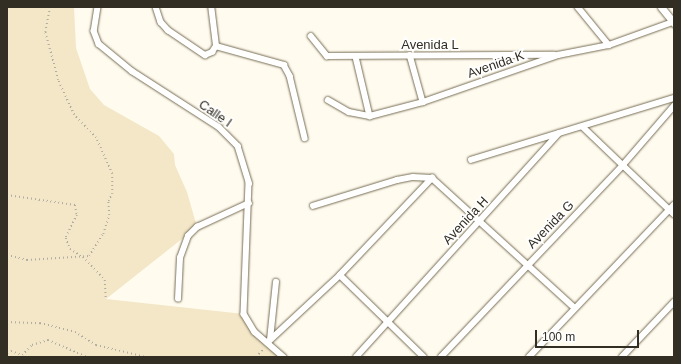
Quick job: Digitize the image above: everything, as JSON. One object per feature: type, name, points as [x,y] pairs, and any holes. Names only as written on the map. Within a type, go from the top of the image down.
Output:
[{"type":"street","name":"Calle I","points":[[98,7],[94,31],[98,44],[132,71],[219,127],[238,146],[247,172],[249,203],[244,314],[251,328],[269,341],[284,357]]},
{"type":"street","points":[[156,7],[161,22],[168,30],[202,54],[212,52],[216,46],[211,7]]},
{"type":"street","points":[[578,7],[609,45]]},
{"type":"street","points":[[661,7],[673,23]]},
{"type":"street","name":"Avenida K","points":[[328,100],[349,112],[370,116],[423,102],[558,55],[609,45],[673,23]]},
{"type":"street","name":"Avenida L","points":[[311,36],[327,56],[558,55]]},
{"type":"street","points":[[216,46],[284,65],[290,76],[305,138]]},
{"type":"street","points":[[410,55],[423,102]]},
{"type":"street","points":[[356,57],[370,116]]},
{"type":"street","points":[[472,160],[674,98]]},
{"type":"street","name":"Avenida G","points":[[441,357],[623,165],[674,106]]},
{"type":"street","points":[[529,357],[574,307],[673,209],[583,127]]},
{"type":"street","name":"Avenida H","points":[[356,357],[387,321],[481,222],[559,133]]},
{"type":"street","points":[[313,206],[397,180],[413,177],[432,178],[527,266],[574,307]]},
{"type":"street","points":[[269,341],[340,275],[432,178]]},
{"type":"street","points":[[178,299],[180,258],[188,236],[197,227],[249,203]]},
{"type":"street","points":[[340,275],[424,357]]},
{"type":"street","points":[[269,341],[276,282]]},
{"type":"street","points":[[624,356],[674,302]]},
{"type":"path","points":[[7,255],[27,260],[89,256],[103,234],[109,215],[108,201],[112,194],[112,174],[96,138],[74,115],[58,80],[45,32],[50,7]]},
{"type":"path","points":[[7,195],[74,204],[77,215],[66,238],[70,249],[83,257],[105,280],[106,299]]},
{"type":"path","points":[[7,322],[40,322],[75,332],[96,345],[146,357]]},
{"type":"path","points":[[7,353],[11,351],[22,355],[32,345],[48,340],[87,357]]},
{"type":"path","points":[[256,357],[269,341]]},
{"type":"shaded area","points":[[7,7],[74,7],[76,48],[90,89],[104,105],[159,136],[174,154],[175,165],[187,192],[197,227],[106,299],[244,314],[247,323],[284,357],[7,357]]}]
